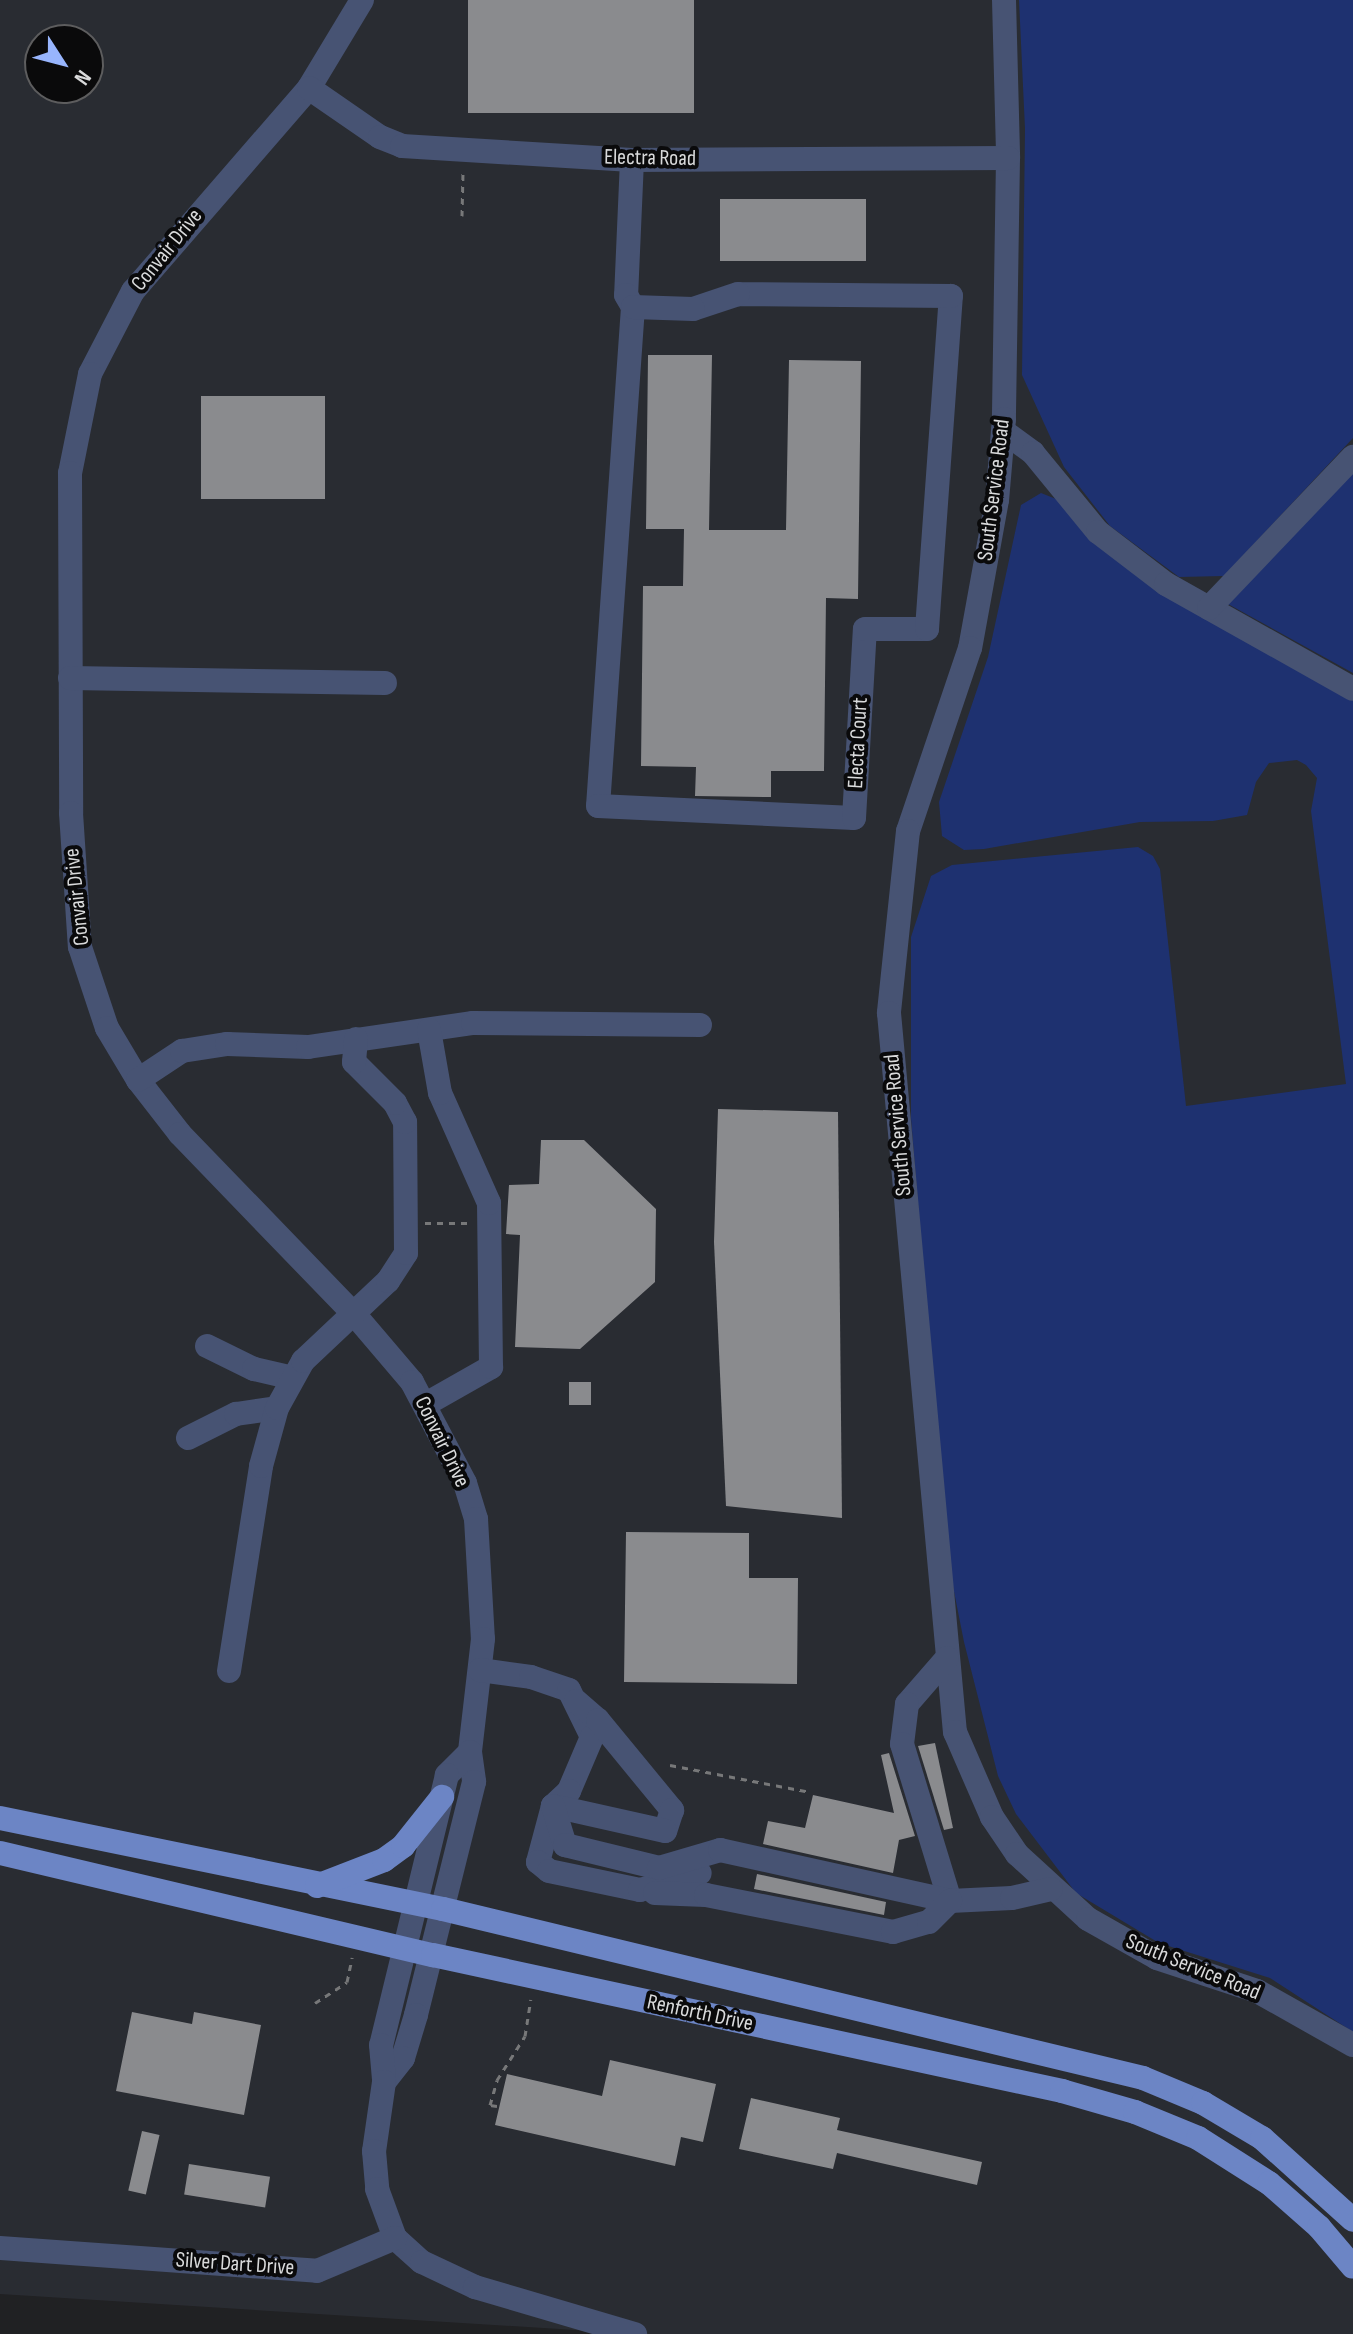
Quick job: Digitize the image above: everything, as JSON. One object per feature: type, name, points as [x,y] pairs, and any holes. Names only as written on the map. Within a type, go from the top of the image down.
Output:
[{"type":"main road","points":[[315,1887],[384,1860],[403,1846],[442,1797]]},
{"type":"main road","name":"Renforth Drive","points":[[0,1818],[315,1887],[443,1909],[1143,2078],[1203,2103],[1262,2138],[1353,2220]]},
{"type":"main road","name":"Renforth Drive","points":[[0,1853],[433,1955],[1062,2091],[1135,2112],[1198,2138],[1269,2183],[1319,2227],[1353,2267]]},
{"type":"street","name":"Convair Drive","points":[[362,0],[309,88],[163,252],[133,291],[90,374],[70,473],[70,678],[74,906],[80,947],[107,1028],[138,1080],[210,1167],[355,1315],[426,1404],[465,1483],[476,1519],[482,1580],[480,1670],[470,1752],[474,1782],[433,1955],[403,2058],[384,2082]]},
{"type":"street","name":"South Service Road","points":[[1004,0],[1008,158],[1003,431],[997,500],[970,648],[908,831],[889,1013],[955,1732],[970,1774],[1017,1854],[1051,1889],[1126,1943],[1257,1991],[1353,2045]]},
{"type":"street","name":"Electra Road","points":[[309,88],[391,143],[632,160],[1008,158]]},
{"type":"street","points":[[629,301],[632,160]]},
{"type":"street","name":"Electa Court","points":[[738,294],[951,296],[927,629],[865,629],[854,818],[598,806],[629,301],[693,309],[738,294]]},
{"type":"street","points":[[1003,431],[1033,453],[1098,532],[1166,584],[1353,689]]},
{"type":"street","points":[[1209,608],[1353,457]]},
{"type":"street","points":[[70,678],[385,683]]},
{"type":"street","points":[[138,1080],[182,1051],[227,1044],[308,1047],[473,1023],[700,1025]]},
{"type":"street","points":[[426,1404],[491,1367],[489,1203],[440,1093],[429,1030]]},
{"type":"street","points":[[229,1671],[261,1466],[277,1408],[303,1361],[355,1315],[399,1269],[408,1238],[405,1122],[395,1103],[354,1062],[356,1039]]},
{"type":"street","points":[[207,1346],[254,1369],[292,1378]]},
{"type":"street","points":[[188,1438],[236,1414],[277,1408]]},
{"type":"street","points":[[947,1658],[907,1704],[902,1744],[950,1901]]},
{"type":"street","points":[[480,1670],[531,1677],[569,1690],[592,1737],[569,1791],[553,1806],[538,1862],[549,1871],[681,1897],[706,1895],[893,1932],[929,1922],[950,1901]]},
{"type":"street","points":[[553,1806],[665,1831],[672,1810],[576,1701]]},
{"type":"street","name":"Convair Drive","points":[[395,2238],[377,2189],[374,2151],[384,2082],[381,2045],[447,1775],[470,1752]]},
{"type":"street","points":[[553,1806],[565,1845],[659,1868],[720,1850],[950,1901],[1012,1898],[1051,1889]]},
{"type":"street","points":[[640,1890],[697,1877],[720,1850]]},
{"type":"street","points":[[395,2238],[422,2262],[475,2287],[635,2334]]},
{"type":"street","name":"Silver Dart Drive","points":[[0,2248],[317,2271],[395,2238]]},
{"type":"path","points":[[462,216],[464,149]]},
{"type":"path","points":[[422,1223],[489,1223]]},
{"type":"path","points":[[670,1765],[810,1792]]},
{"type":"path","points":[[315,2003],[347,1982],[353,1954]]},
{"type":"path","points":[[497,2106],[490,2105],[497,2080],[525,2036],[532,1996]]},
{"type":"shaded area","points":[[0,0],[1353,0],[1353,2334],[638,2334],[0,2294]]},
{"type":"shaded area","points":[[1019,0],[1353,0],[1353,438],[1224,576],[1179,577],[1110,526],[1064,467],[1022,375],[1025,129]]},
{"type":"shaded area","points":[[1353,470],[1353,673],[1228,604]]},
{"type":"shaded area","points":[[1041,493],[1061,501],[1096,543],[1170,599],[1353,698],[1353,2032],[1270,1978],[1159,1943],[1076,1893],[1016,1814],[998,1776],[964,1642],[947,1556],[911,1118],[911,937],[931,876],[952,865],[1138,847],[1153,856],[1160,869],[1186,1106],[1346,1084],[1311,811],[1317,778],[1306,765],[1297,760],[1269,763],[1256,782],[1247,815],[1213,821],[1140,822],[984,849],[964,850],[942,836],[939,802],[988,657],[1021,505]]},
{"type":"building","points":[[468,0],[694,0],[694,113],[468,113]]},
{"type":"building","points":[[720,199],[866,199],[866,261],[720,261]]},
{"type":"building","points":[[648,355],[712,355],[709,530],[786,530],[789,360],[861,361],[858,599],[826,598],[824,771],[771,771],[771,797],[695,796],[696,767],[641,766],[643,586],[683,586],[684,529],[646,529]]},
{"type":"building","points":[[201,396],[325,396],[325,499],[201,499]]},
{"type":"building","points":[[718,1109],[838,1112],[842,1518],[726,1506],[714,1242]]},
{"type":"building","points":[[541,1140],[584,1140],[656,1209],[655,1282],[580,1349],[515,1347],[520,1235],[506,1234],[509,1185],[539,1184]]},
{"type":"building","points":[[569,1382],[591,1382],[591,1405],[569,1405]]},
{"type":"building","points":[[626,1532],[749,1533],[749,1578],[798,1578],[797,1684],[624,1682]]},
{"type":"building","points":[[935,1743],[953,1828],[944,1830],[918,1746]]},
{"type":"building","points":[[889,1753],[915,1836],[899,1840],[893,1873],[763,1844],[768,1821],[805,1828],[813,1795],[894,1813],[881,1755]]},
{"type":"building","points":[[757,1874],[886,1902],[884,1915],[754,1889]]},
{"type":"building","points":[[132,2012],[192,2024],[194,2012],[261,2025],[244,2115],[116,2091]]},
{"type":"building","points":[[610,2060],[716,2084],[703,2142],[681,2137],[675,2166],[495,2125],[507,2074],[602,2096]]},
{"type":"building","points":[[751,2098],[840,2118],[837,2130],[982,2162],[977,2185],[837,2153],[833,2169],[739,2149]]},
{"type":"building","points":[[142,2131],[160,2135],[146,2194],[128,2190]]},
{"type":"building","points":[[189,2164],[270,2177],[265,2207],[184,2195]]}]
